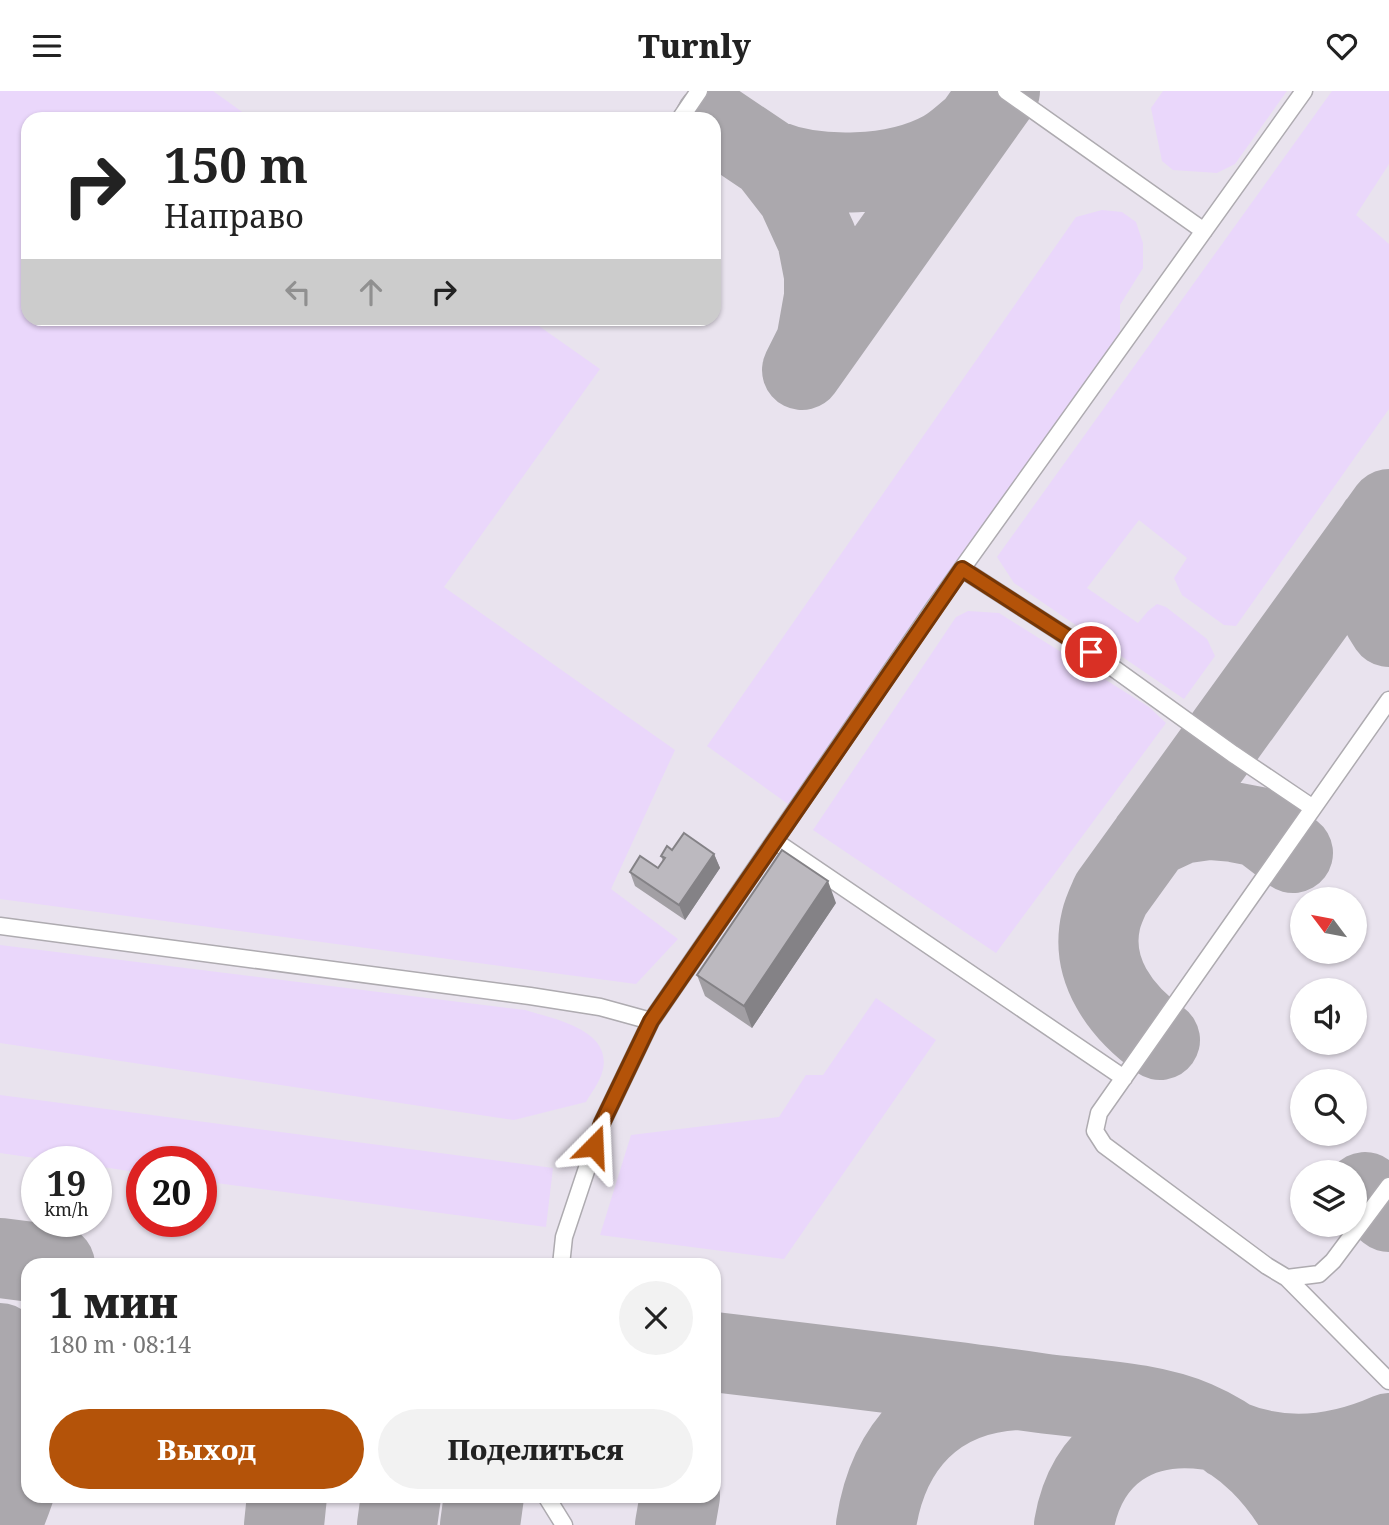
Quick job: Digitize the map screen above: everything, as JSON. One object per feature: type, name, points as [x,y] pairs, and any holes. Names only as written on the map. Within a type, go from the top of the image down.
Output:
[{"type":"lane","points":[[685,112],[699,91]]},
{"type":"lane","points":[[1006,91],[1204,231]]},
{"type":"lane","points":[[562,1258],[564,1237],[602,1123],[651,1021],[962,569],[1304,91]]},
{"type":"lane","points":[[962,569],[1091,652],[1313,808]]},
{"type":"lane","points":[[1389,700],[1099,1113],[1095,1131],[1104,1145],[1287,1278],[1389,1381]]},
{"type":"lane","points":[[775,841],[1124,1078]]},
{"type":"lane","points":[[0,926],[530,996],[600,1007],[651,1021]]},
{"type":"lane","points":[[1287,1278],[1319,1274],[1333,1261],[1389,1186]]},
{"type":"lane","points":[[550,1503],[564,1525]]},
{"type":"shaded area","points":[[0,91],[1389,91],[1389,1525],[0,1525]]},
{"type":"shaded area","points":[[0,91],[213,91],[242,112],[21,112],[21,326],[539,326],[600,369],[444,587],[675,750],[611,889],[678,939],[636,984],[0,899]]},
{"type":"shaded area","points":[[1163,91],[1287,91],[1235,164],[1217,173],[1173,170],[1162,161],[1151,108]]},
{"type":"shaded area","points":[[1332,91],[1389,91],[1389,164],[1356,215],[1389,244],[1389,409],[1236,626],[1224,625],[1182,595],[1174,578],[1187,558],[1139,520],[1087,588],[1138,623],[1157,604],[1166,607],[1207,639],[1215,656],[1184,699],[1014,583],[997,557]]},
{"type":"shaded area","points":[[1102,210],[1122,212],[1136,222],[1143,243],[1143,268],[1120,305],[1120,332],[788,804],[707,746],[1076,217]]},
{"type":"shaded area","points":[[968,611],[999,613],[1149,707],[1166,723],[996,953],[813,830],[956,617]]},
{"type":"shaded area","points":[[0,945],[525,1010],[566,1023],[591,1037],[600,1046],[604,1058],[602,1073],[586,1102],[514,1120],[0,1043]]},
{"type":"shaded area","points":[[876,998],[936,1040],[784,1259],[600,1235],[631,1135],[779,1117],[806,1075],[823,1075]]},
{"type":"shaded area","points":[[0,1095],[553,1168],[546,1227],[217,1183],[217,1146],[126,1146],[126,1171],[112,1168],[112,1146],[21,1146],[21,1156],[0,1153]]},
{"type":"building","points":[[684,833],[714,854],[679,905],[630,872],[640,856],[658,868],[665,858],[661,856],[667,846],[672,850]]},
{"type":"building","points":[[782,850],[828,881],[744,1006],[697,975]]},
{"type":"taxiway","points":[[721,127],[769,159],[797,195],[817,239],[824,275],[824,297],[816,342],[802,370],[1000,91]]},
{"type":"taxiway","points":[[769,159],[810,170],[880,170],[924,160],[943,151],[973,128]]},
{"type":"taxiway","points":[[1160,1040],[1121,1003],[1104,973],[1098,938],[1101,920],[1111,894],[1389,509]]},
{"type":"taxiway","points":[[1377,525],[1365,555],[1367,576],[1374,599],[1389,627]]},
{"type":"taxiway","points":[[1151,838],[1181,824],[1209,820],[1233,822],[1259,827],[1293,853]]},
{"type":"taxiway","points":[[1367,1194],[1389,1212]]},
{"type":"taxiway","points":[[0,1258],[21,1261]]},
{"type":"taxiway","points":[[0,1343],[21,1409]]},
{"type":"taxiway","points":[[721,1353],[1120,1402],[1178,1414],[1214,1430],[1246,1451],[1273,1477],[1305,1525]]},
{"type":"taxiway","points":[[876,1525],[882,1497],[892,1471],[921,1429],[962,1402],[988,1394],[1017,1390]]},
{"type":"taxiway","points":[[1074,1525],[1080,1500],[1090,1479],[1103,1461],[1120,1447],[1138,1437],[1160,1431],[1183,1428],[1208,1430]]},
{"type":"taxiway","points":[[1230,1440],[1250,1447],[1290,1454],[1350,1447],[1389,1433]]},
{"type":"taxiway","points":[[1,1525],[12,1499],[21,1465]]},
{"type":"taxiway","points":[[1353,1525],[1389,1472]]},
{"type":"taxiway","points":[[284,1525],[286,1503]]},
{"type":"taxiway","points":[[397,1525],[400,1503]]},
{"type":"taxiway","points":[[480,1525],[483,1503]]},
{"type":"taxiway","points":[[675,1525],[679,1503]]},
{"type":"route","points":[[594,1146],[602,1123],[651,1021],[962,569],[1091,652]]}]
